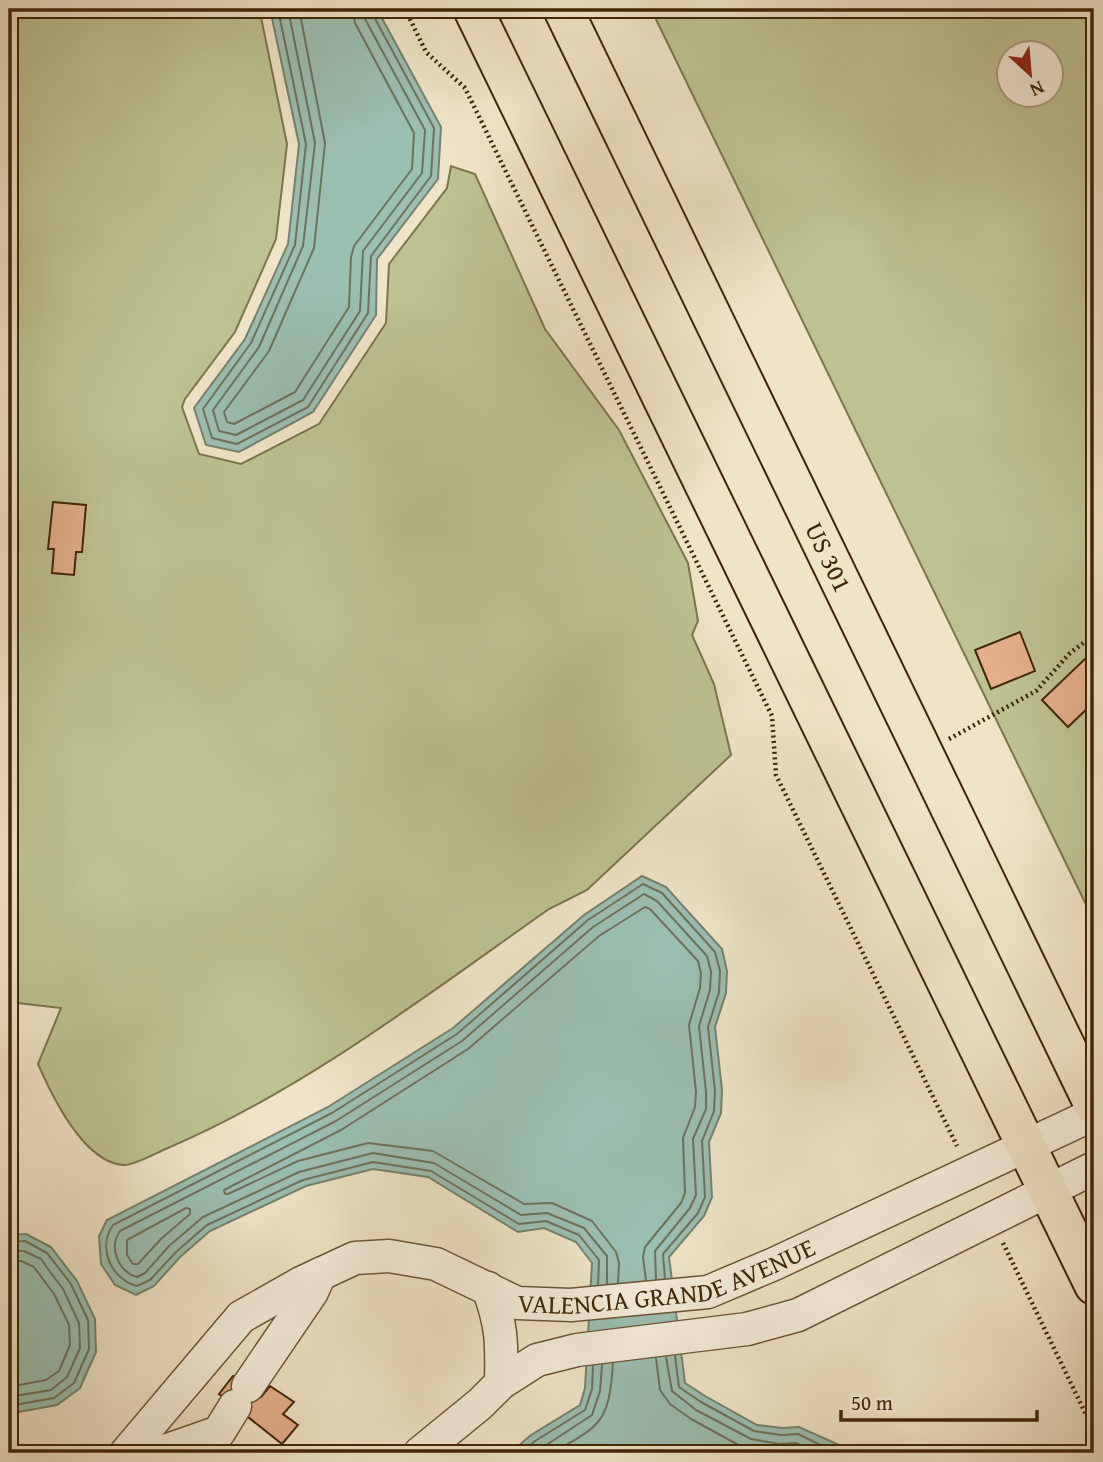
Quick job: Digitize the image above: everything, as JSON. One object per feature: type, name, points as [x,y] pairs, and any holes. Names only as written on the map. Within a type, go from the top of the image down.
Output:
[{"type":"main road","points":[[473,9],[1094,1285]]},
{"type":"main road","name":"US 301","points":[[563,9],[1094,1105]]},
{"type":"street","name":"VALENCIA GRANDE AVENUE","points":[[126,1453],[241,1317],[355,1258],[389,1256],[436,1264],[517,1303],[571,1305],[708,1292],[774,1264],[1094,1114]]},
{"type":"street","points":[[420,1453],[480,1404],[501,1383],[537,1360],[577,1350],[747,1329],[798,1315],[1094,1168]]},
{"type":"street","points":[[159,1453],[219,1432],[312,1292],[320,1274]]},
{"type":"street","points":[[488,1288],[499,1317],[502,1344],[501,1383]]},
{"type":"path","points":[[405,9],[426,52],[465,88],[772,716],[776,775],[960,1152]]},
{"type":"path","points":[[923,752],[1036,691],[1070,653],[1094,635]]},
{"type":"path","points":[[1005,1246],[1094,1431]]},
{"type":"shaded area","points":[[9,9],[257,9],[261,17],[287,144],[276,239],[235,332],[185,399],[182,407],[199,454],[241,464],[319,424],[386,323],[389,264],[447,188],[451,166],[475,174],[545,329],[619,430],[688,563],[698,621],[692,635],[714,684],[731,755],[587,890],[549,909],[364,1039],[268,1098],[218,1125],[128,1165],[109,1161],[83,1141],[61,1109],[38,1064],[61,1008],[9,1002]]},
{"type":"shaded area","points":[[651,9],[1094,9],[1094,921]]},
{"type":"water","points":[[270,9],[377,9],[441,127],[438,179],[377,259],[376,315],[313,412],[239,452],[206,445],[194,408],[245,339],[288,244],[299,144]]},
{"type":"water","points":[[642,876],[666,887],[722,949],[727,971],[726,993],[715,1027],[722,1090],[721,1113],[709,1142],[712,1197],[704,1216],[669,1257],[685,1383],[757,1425],[799,1427],[857,1453],[510,1453],[531,1435],[580,1405],[585,1388],[592,1263],[576,1242],[544,1228],[518,1232],[428,1177],[373,1169],[306,1186],[210,1231],[180,1257],[154,1286],[136,1295],[115,1285],[101,1264],[99,1236],[107,1220],[328,1107],[453,1028],[584,915]]},
{"type":"water","points":[[26,1234],[51,1247],[77,1281],[95,1319],[96,1352],[80,1388],[57,1405],[9,1413],[9,1235]]},
{"type":"building","points":[[53,502],[86,505],[82,552],[76,552],[74,575],[52,573],[54,549],[48,549]]},
{"type":"building","points":[[1020,632],[1035,671],[991,689],[975,650]]},
{"type":"building","points":[[1088,656],[1094,661],[1094,702],[1068,727],[1042,700]]},
{"type":"building","points":[[233,1376],[261,1397],[270,1386],[294,1402],[283,1414],[298,1425],[282,1444],[219,1394]]}]
